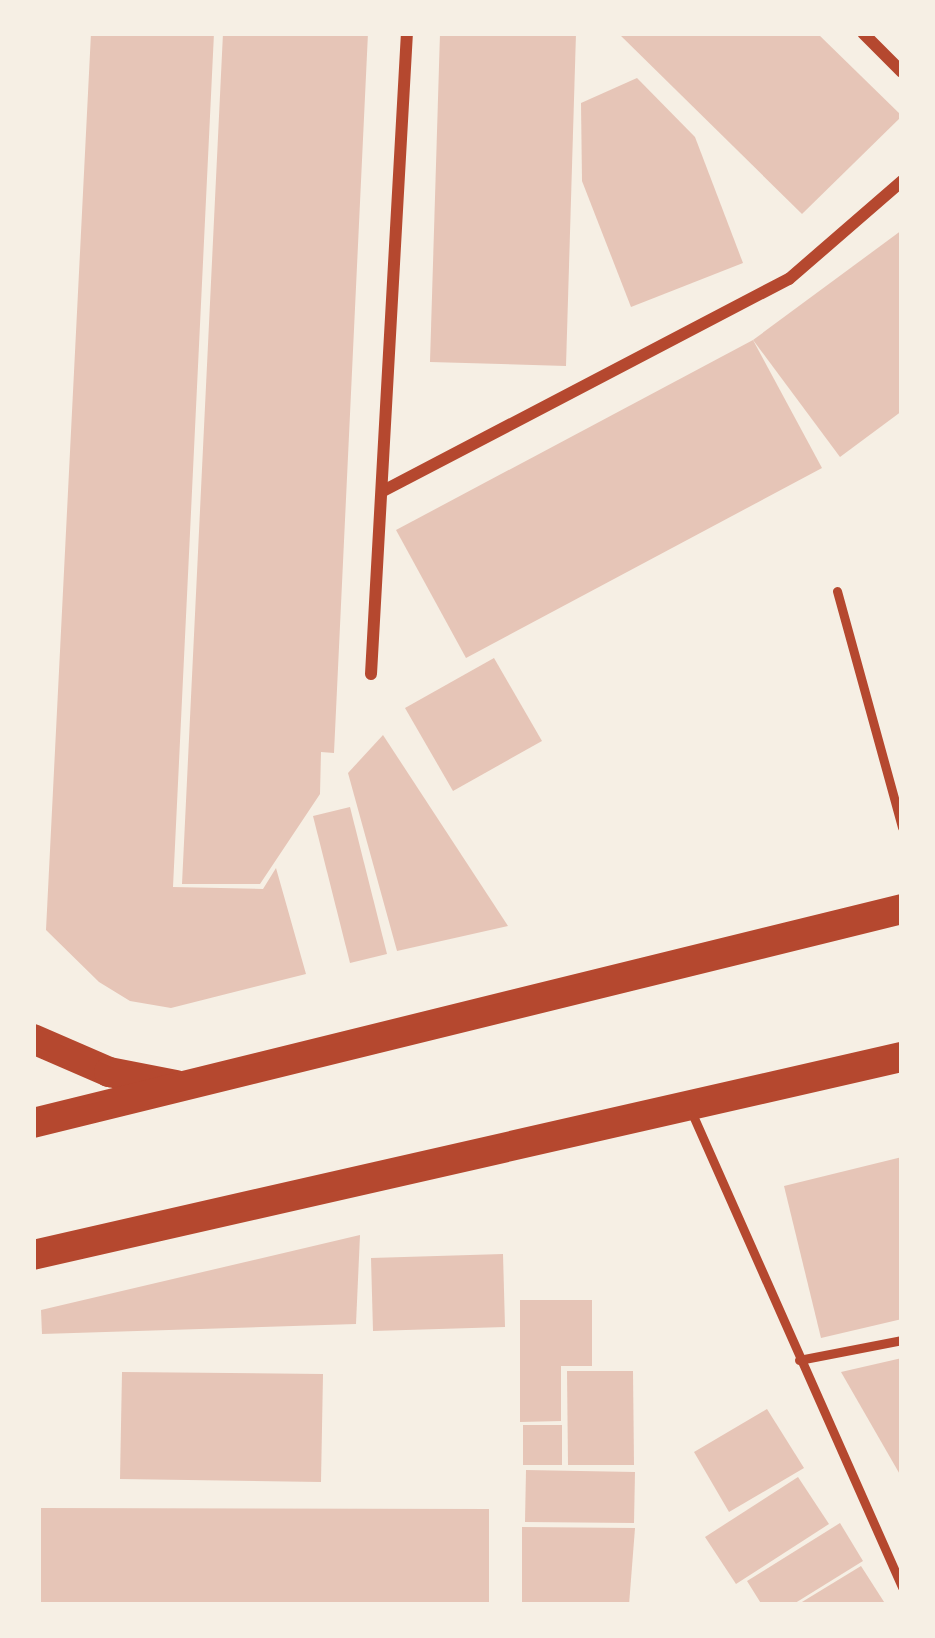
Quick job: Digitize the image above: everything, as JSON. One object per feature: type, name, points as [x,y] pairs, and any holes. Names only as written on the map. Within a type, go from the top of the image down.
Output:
[{"type":"main road","points":[[33,1124],[194,1088],[902,909]]},
{"type":"main road","points":[[33,1040],[109,1072],[194,1088]]},
{"type":"main road","points":[[33,1255],[902,1057]]},
{"type":"street","points":[[371,674],[407,33]]},
{"type":"street","points":[[863,33],[902,72]]},
{"type":"street","points":[[383,491],[789,279],[902,181]]},
{"type":"lane","points":[[837,591],[902,826]]},
{"type":"lane","points":[[689,1106],[902,1587]]},
{"type":"lane","points":[[799,1360],[902,1340]]},
{"type":"building","points":[[91,33],[214,33],[173,887],[263,889],[276,868],[306,974],[171,1008],[130,1001],[99,982],[46,930]]},
{"type":"building","points":[[223,33],[368,33],[334,753],[321,752],[320,794],[260,884],[182,884]]},
{"type":"building","points":[[440,33],[576,33],[566,366],[430,362]]},
{"type":"building","points":[[618,33],[817,33],[902,116],[802,214]]},
{"type":"building","points":[[637,78],[695,137],[743,263],[631,307],[582,181],[581,103]]},
{"type":"building","points":[[902,230],[902,411],[840,457],[753,340]]},
{"type":"building","points":[[753,340],[822,468],[466,658],[396,530]]},
{"type":"building","points":[[494,658],[542,741],[453,791],[405,708]]},
{"type":"building","points":[[383,735],[508,926],[397,951],[348,773]]},
{"type":"building","points":[[350,807],[387,954],[350,963],[313,816]]},
{"type":"building","points":[[902,1157],[902,1319],[821,1338],[784,1186]]},
{"type":"building","points":[[360,1235],[356,1324],[42,1334],[41,1310]]},
{"type":"building","points":[[503,1254],[505,1327],[373,1331],[371,1258]]},
{"type":"building","points":[[520,1300],[592,1300],[592,1366],[561,1366],[561,1421],[520,1422]]},
{"type":"building","points":[[902,1358],[902,1478],[841,1372]]},
{"type":"building","points":[[567,1371],[633,1371],[634,1465],[568,1465]]},
{"type":"building","points":[[122,1372],[323,1374],[321,1482],[120,1479]]},
{"type":"building","points":[[767,1409],[804,1468],[729,1512],[694,1452]]},
{"type":"building","points":[[523,1425],[562,1425],[562,1465],[523,1465]]},
{"type":"building","points":[[526,1470],[635,1472],[634,1523],[525,1522]]},
{"type":"building","points":[[798,1477],[829,1524],[736,1584],[705,1537]]},
{"type":"building","points":[[41,1508],[489,1509],[489,1605],[41,1605]]},
{"type":"building","points":[[840,1523],[863,1561],[792,1605],[762,1605],[747,1581]]},
{"type":"building","points":[[522,1527],[635,1528],[629,1605],[522,1605]]},
{"type":"building","points":[[861,1566],[886,1605],[797,1605]]}]
